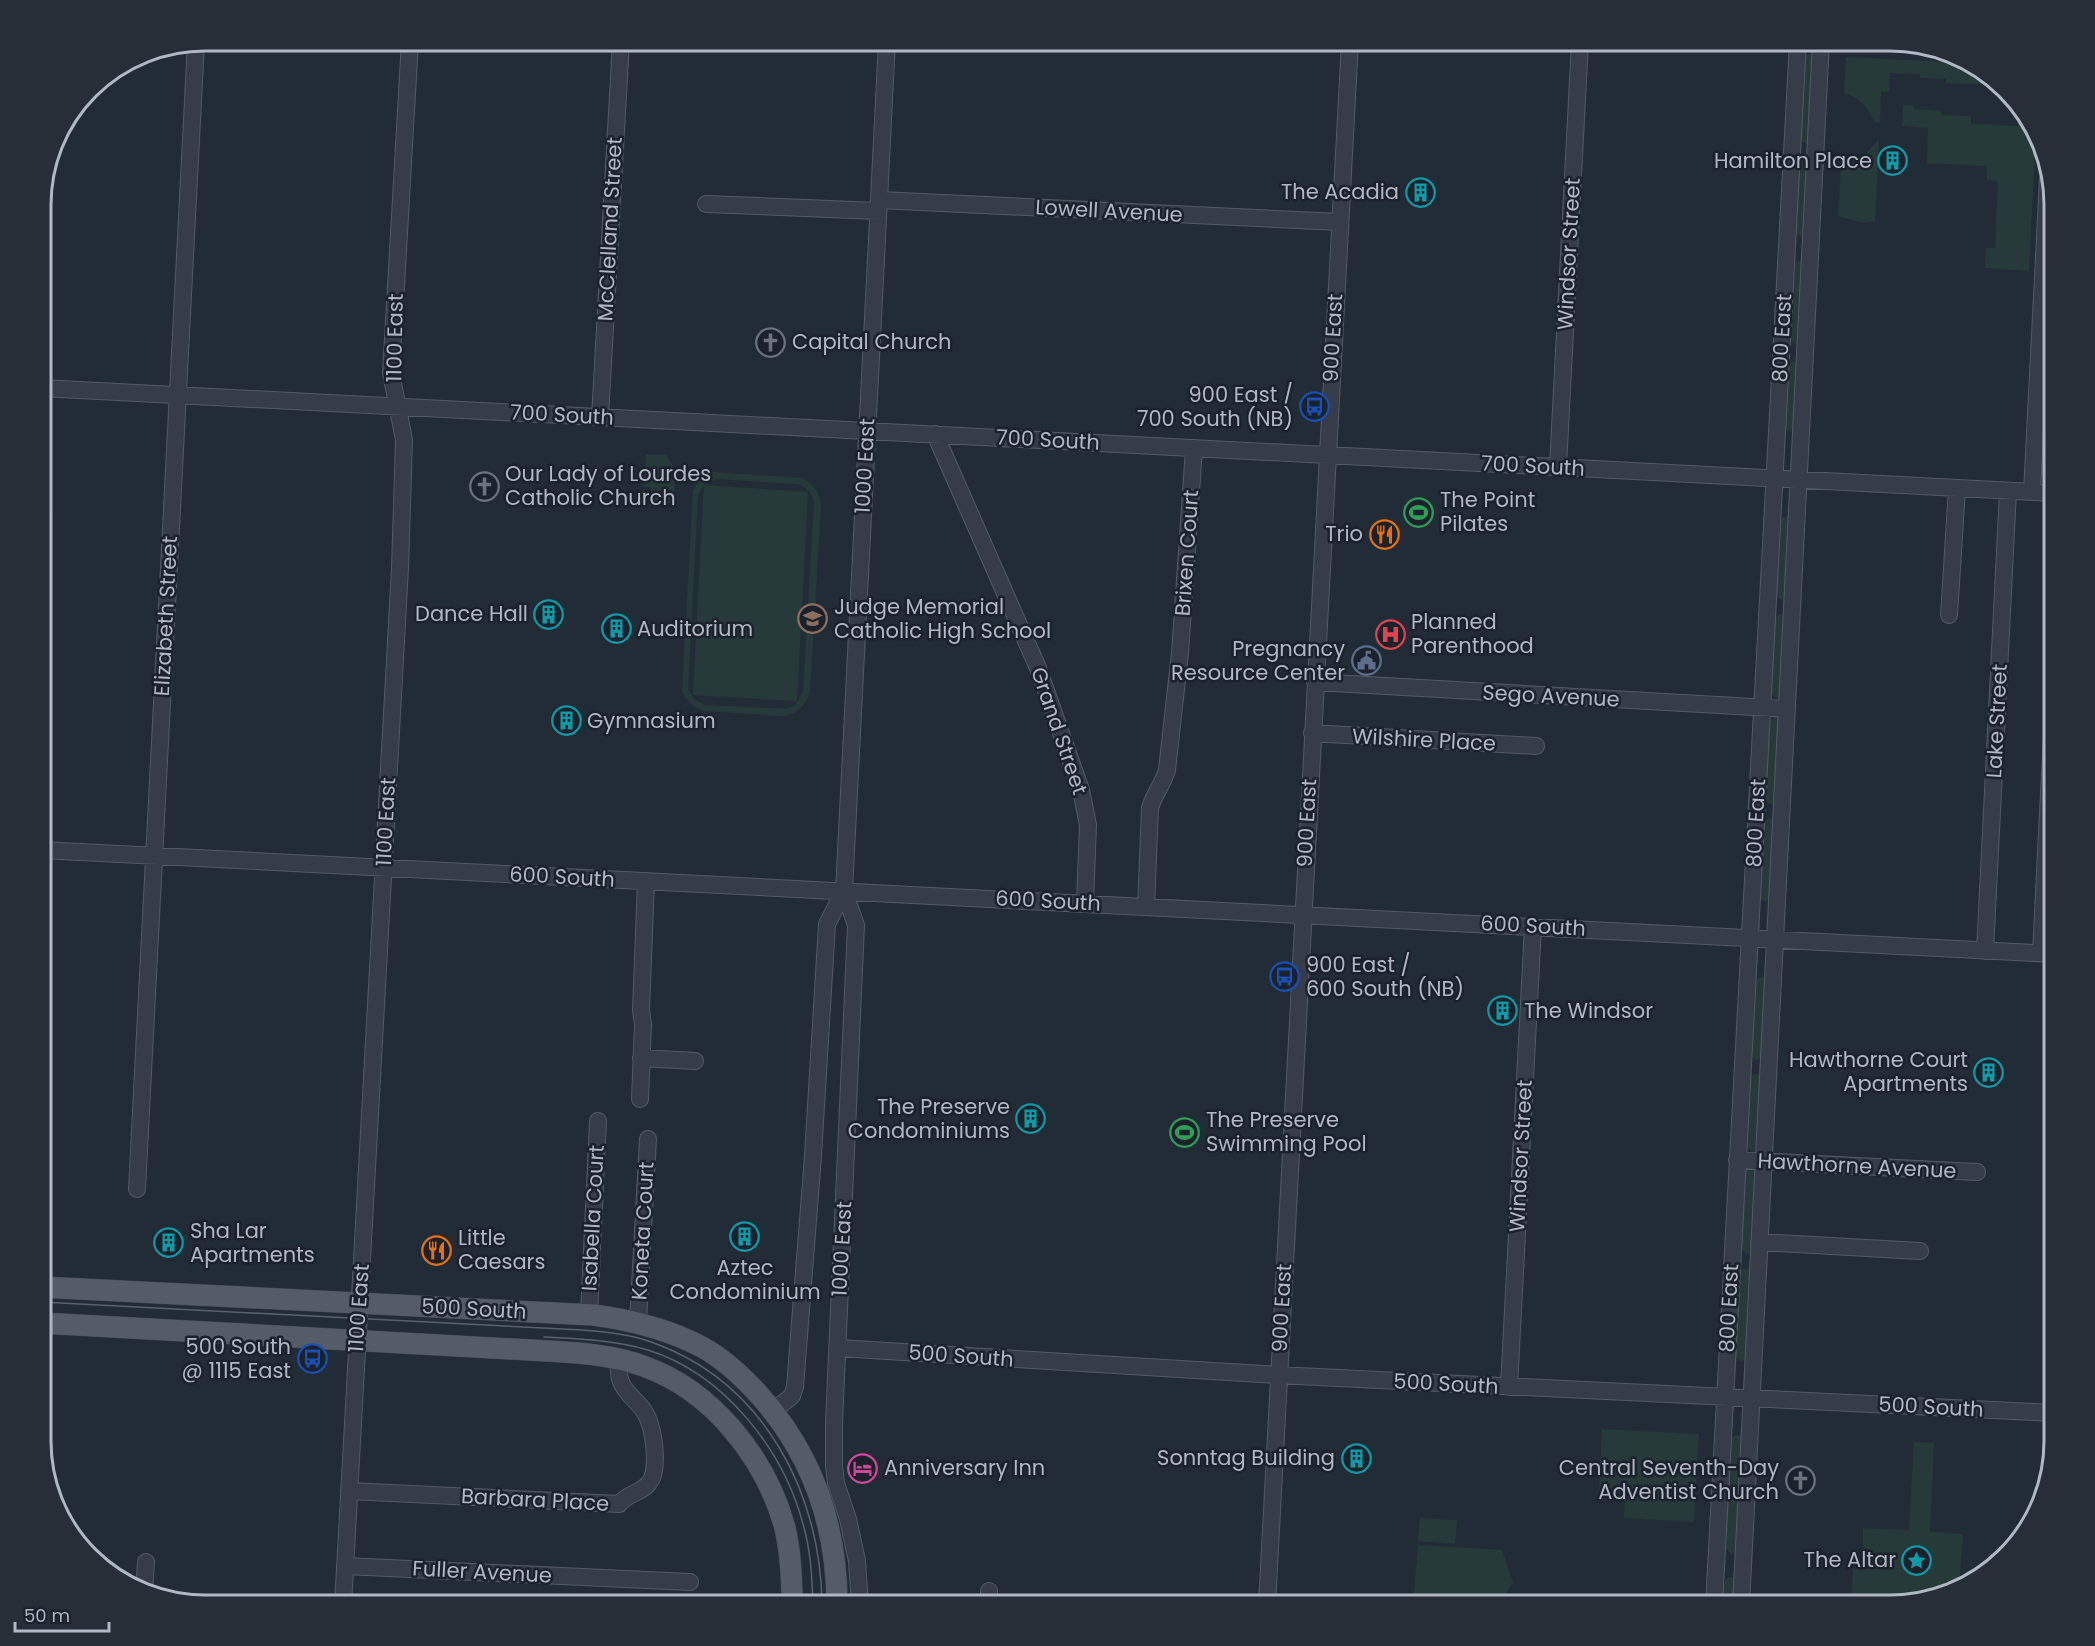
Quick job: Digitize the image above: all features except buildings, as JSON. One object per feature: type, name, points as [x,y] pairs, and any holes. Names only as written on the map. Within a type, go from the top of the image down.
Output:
[{"type":"main road","name":"500 South","points":[[51,1288],[589,1315],[638,1322],[672,1334],[703,1348],[730,1367],[752,1386],[792,1437],[810,1469],[822,1502],[837,1576],[837,1595]]},
{"type":"main road","name":"500 South","points":[[51,1324],[572,1353],[618,1359],[641,1365],[665,1374],[707,1402],[731,1426],[747,1450],[774,1498],[784,1526],[789,1550],[791,1595]]},
{"type":"street","name":"Elizabeth Street","points":[[137,1190],[196,51]]},
{"type":"street","name":"1100 East","points":[[344,1595],[402,511],[404,440],[391,373],[409,51]]},
{"type":"street","name":"McClelland Street","points":[[600,417],[620,51]]},
{"type":"street","name":"1000 East","points":[[859,1595],[857,1560],[849,1520],[836,1484],[834,1466],[856,925],[844,891],[886,51]]},
{"type":"street","name":"900 East","points":[[1267,1595],[1349,51]]},
{"type":"street","name":"Windsor Street","points":[[1558,467],[1579,51]]},
{"type":"street","name":"800 East","points":[[1714,1595],[1797,51]]},
{"type":"street","name":"800 East","points":[[1742,1595],[1820,51]]},
{"type":"street","points":[[1792,156],[1815,158]]},
{"type":"street","name":"Lowell Avenue","points":[[706,204],[878,205],[1340,222]]},
{"type":"street","points":[[1787,252],[1810,253]]},
{"type":"street","points":[[2032,492],[2044,256]]},
{"type":"street","points":[[1782,353],[1805,354]]},
{"type":"street","name":"700 South","points":[[51,389],[2044,493]]},
{"type":"street","name":"Grand Street","points":[[935,434],[1038,668],[1078,780],[1088,825],[1085,903]]},
{"type":"street","name":"Brixen Court","points":[[1146,907],[1150,808],[1167,770],[1180,653],[1194,448]]},
{"type":"street","points":[[1949,615],[1957,488]]},
{"type":"street","name":"Lake Street","points":[[1985,951],[2008,491]]},
{"type":"street","points":[[1768,608],[1792,609]]},
{"type":"street","name":"Sego Avenue","points":[[1315,682],[1787,709]]},
{"type":"street","name":"Wilshire Place","points":[[1312,733],[1536,746]]},
{"type":"street","points":[[1757,810],[1782,812]]},
{"type":"street","name":"600 South","points":[[51,851],[2044,953]]},
{"type":"street","points":[[640,1099],[643,1024],[640,1011],[646,881]]},
{"type":"street","name":"1000 East","points":[[773,1411],[792,1396],[795,1388],[813,1156],[827,924],[844,891]]},
{"type":"street","name":"Windsor Street","points":[[1509,1387],[1533,926]]},
{"type":"street","points":[[641,1058],[694,1061]]},
{"type":"street","points":[[1743,1067],[1768,1068]]},
{"type":"street","name":"Isabella Court","points":[[589,1315],[598,1121]]},
{"type":"street","name":"Koneta Court","points":[[638,1322],[648,1139]]},
{"type":"street","name":"Hawthorne Avenue","points":[[1737,1160],[1977,1172]]},
{"type":"street","points":[[1759,1242],[1920,1251]]},
{"type":"street","points":[[1732,1260],[1758,1261]]},
{"type":"street","name":"500 South","points":[[838,1348],[1278,1375],[2044,1412]]},
{"type":"street","name":"Barbara Place","points":[[349,1491],[619,1504],[626,1497],[649,1485],[655,1474],[655,1459],[651,1425],[641,1407],[620,1382],[618,1359]]},
{"type":"street","points":[[145,1582],[146,1562]]},
{"type":"street","points":[[1716,1565],[1743,1566]]},
{"type":"street","name":"Fuller Avenue","points":[[345,1566],[690,1582]]},
{"type":"shaded area","points":[[1813,54],[1808,143],[1800,141],[1804,57]]},
{"type":"shaded area","points":[[1846,57],[1947,62],[1984,84],[1946,83],[1946,79],[1920,78],[1920,74],[1890,73],[1889,91],[1881,91],[1880,123],[1874,122],[1863,104],[1844,93]]},
{"type":"shaded area","points":[[1903,105],[1914,105],[1914,109],[1941,111],[1941,115],[1971,116],[1971,124],[2018,126],[2018,120],[2035,153],[2029,271],[1985,268],[1986,248],[1995,248],[1998,181],[1987,180],[1987,166],[1927,163],[1928,128],[1902,126]]},
{"type":"shaded area","points":[[1879,139],[1875,221],[1864,223],[1838,216],[1841,167],[1859,160]]},
{"type":"shaded area","points":[[1807,160],[1805,235],[1801,237],[1795,233],[1799,162]]},
{"type":"shaded area","points":[[1802,261],[1798,344],[1796,345],[1789,341],[1794,264]]},
{"type":"shaded area","points":[[1798,361],[1793,432],[1785,430],[1788,363]]},
{"type":"shaded area","points":[[646,455],[666,455],[675,470],[674,504],[651,500],[651,487],[644,487]]},
{"type":"shaded area","points":[[712,472],[802,478],[816,489],[819,496],[821,505],[810,692],[803,706],[792,714],[782,716],[704,711],[693,706],[682,693],[693,491],[699,481]],"holes":[[[716,479],[796,484],[808,490],[814,502],[803,692],[796,704],[786,709],[705,705],[694,699],[688,689],[698,495],[704,485]]]},
{"type":"shaded area","points":[[704,485],[808,492],[797,701],[693,695]]},
{"type":"shaded area","points":[[1790,517],[1786,599],[1779,599],[1776,595],[1780,521]]},
{"type":"shaded area","points":[[1783,614],[1779,698],[1776,698],[1770,693],[1775,617]]},
{"type":"shaded area","points":[[1775,717],[1779,718],[1775,804],[1772,804],[1765,799],[1769,722]]},
{"type":"shaded area","points":[[1769,818],[1776,821],[1771,899],[1765,901],[1760,899],[1764,823]]},
{"type":"shaded area","points":[[1762,976],[1767,979],[1763,1058],[1755,1060],[1751,1053],[1755,981]]},
{"type":"shaded area","points":[[1755,1074],[1761,1075],[1758,1149],[1753,1151],[1747,1148],[1746,1144],[1750,1077]]},
{"type":"shaded area","points":[[1747,1169],[1756,1169],[1751,1253],[1746,1254],[1741,1248],[1745,1174]]},
{"type":"shaded area","points":[[1747,1268],[1752,1271],[1747,1360],[1741,1361],[1736,1357],[1740,1273],[1741,1270]]},
{"type":"shaded area","points":[[1602,1429],[1699,1434],[1694,1522],[1624,1518],[1625,1493],[1599,1492]]},
{"type":"shaded area","points":[[1734,1436],[1744,1437],[1737,1552],[1731,1554],[1726,1548],[1731,1440]]},
{"type":"shaded area","points":[[1914,1442],[1934,1443],[1930,1532],[1963,1534],[1960,1578],[1939,1587],[1910,1594],[1852,1595],[1853,1569],[1863,1569],[1863,1528],[1909,1530]]},
{"type":"shaded area","points":[[1420,1518],[1457,1520],[1455,1544],[1418,1541]]},
{"type":"shaded area","points":[[1418,1545],[1502,1550],[1513,1582],[1505,1595],[1414,1595]]},
{"type":"shaded area","points":[[1728,1577],[1734,1578],[1735,1595],[1723,1595],[1724,1583]]},
{"type":"water","name":"The Preserve Swimming Pool","points":[[1180,1121],[1192,1121],[1190,1144],[1179,1144]]},
{"type":"tram line","points":[[51,1303],[582,1330],[627,1335],[654,1343],[693,1361],[727,1385],[755,1414],[779,1447],[797,1483],[811,1522],[819,1563],[821,1595]]},
{"type":"tram line","points":[[544,1337],[609,1342],[648,1350],[676,1361],[725,1396],[765,1442],[794,1496],[808,1544],[813,1595]]},
{"type":"place","name":"Hamilton Place","points":[[1893,161]]},
{"type":"place","name":"The Acadia","points":[[1420,192]]},
{"type":"place","name":"Capital Church","points":[[771,342]]},
{"type":"place","name":"900 East / 700 South (NB)","points":[[1314,407]]},
{"type":"place","name":"Our Lady of Lourdes Catholic Church","points":[[484,486]]},
{"type":"place","name":"The Point Pilates","points":[[1419,512]]},
{"type":"place","name":"Trio","points":[[1384,534]]},
{"type":"place","name":"Dance Hall","points":[[549,614]]},
{"type":"place","name":"Judge Memorial Catholic High School","points":[[813,619]]},
{"type":"place","name":"Auditorium","points":[[616,629]]},
{"type":"place","name":"Planned Parenthood","points":[[1390,634]]},
{"type":"place","name":"Pregnancy Resource Center","points":[[1366,661]]},
{"type":"place","name":"Gymnasium","points":[[566,721]]},
{"type":"place","name":"900 East / 600 South (NB)","points":[[1285,977]]},
{"type":"place","name":"The Windsor","points":[[1503,1011]]},
{"type":"place","name":"Hawthorne Court Apartments","points":[[1989,1072]]},
{"type":"place","name":"The Preserve Condominiums","points":[[1031,1119]]},
{"type":"place","name":"The Preserve Swimming Pool","points":[[1185,1132]]},
{"type":"place","name":"Aztec Condominium","points":[[745,1237]]},
{"type":"place","name":"Sha Lar Apartments","points":[[169,1243]]},
{"type":"place","name":"Little Caesars","points":[[437,1250]]},
{"type":"place","name":"500 South @ 1115 East","points":[[312,1359]]},
{"type":"place","name":"Sonntag Building","points":[[1356,1458]]},
{"type":"place","name":"Anniversary Inn","points":[[863,1468]]},
{"type":"place","name":"Central Seventh-Day Adventist Church","points":[[1800,1480]]},
{"type":"place","name":"The Altar","points":[[1917,1560]]}]
